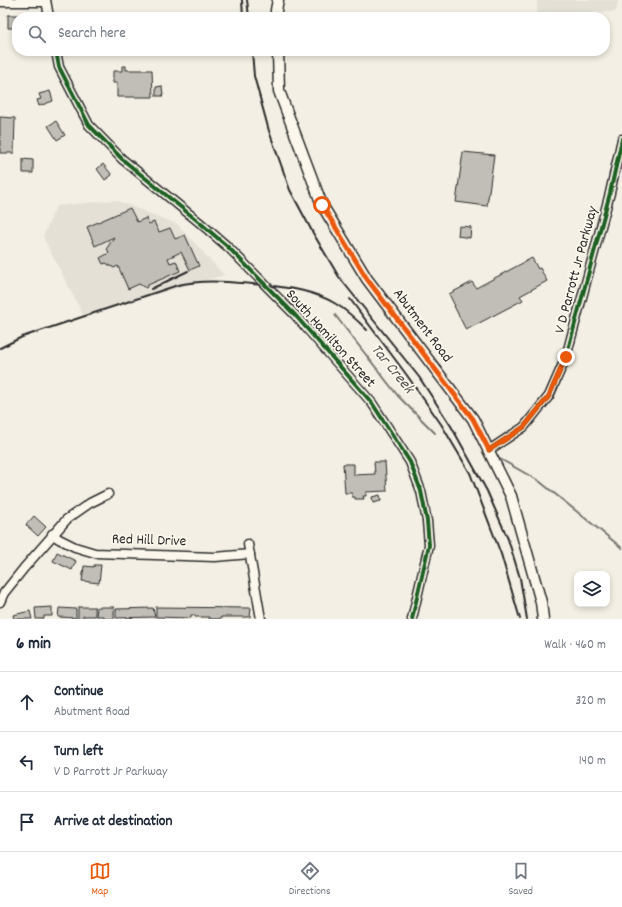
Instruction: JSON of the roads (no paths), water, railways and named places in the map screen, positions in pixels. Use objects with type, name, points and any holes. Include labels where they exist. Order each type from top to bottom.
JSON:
[{"type":"main road","points":[[276,12],[278,0]]},
{"type":"main road","name":"Abutment Road","points":[[278,56],[279,91],[322,205],[367,279],[473,419],[511,496],[541,602],[543,619]]},
{"type":"street","points":[[0,2],[46,1],[48,12]]},
{"type":"street","name":"South Hamilton Street","points":[[57,56],[59,67],[89,125],[122,159],[228,247],[290,310],[372,403],[410,462],[421,491],[427,521],[428,545],[412,619]]},
{"type":"street","name":"V D Parrott Jr Parkway","points":[[489,450],[524,427],[549,396],[566,357],[610,193],[622,139]]},
{"type":"street","points":[[0,602],[4,594],[20,573],[52,534],[67,519],[90,503],[108,494]]},
{"type":"street","name":"Red Hill Drive","points":[[52,534],[75,548],[95,553],[215,557],[250,554]]},
{"type":"street","points":[[248,544],[261,619]]},
{"type":"waterway","name":"Tar Creek","points":[[335,315],[398,396],[435,433]]},
{"type":"waterway","name":"Tar Creek","points":[[500,459],[539,481],[622,548]]},
{"type":"railway","points":[[242,0],[243,12]]},
{"type":"railway","points":[[247,0],[248,12]]},
{"type":"railway","points":[[252,56],[254,76],[269,131],[290,190],[339,277],[419,377],[451,426],[487,491],[508,539],[520,578],[527,619]]},
{"type":"railway","points":[[151,289],[188,271]]},
{"type":"railway","points":[[0,348],[22,337],[178,285],[200,282],[266,285],[311,293],[320,296],[340,307],[367,330]]},
{"type":"railway","points":[[350,299],[441,424],[470,473],[501,554],[520,619]]}]
